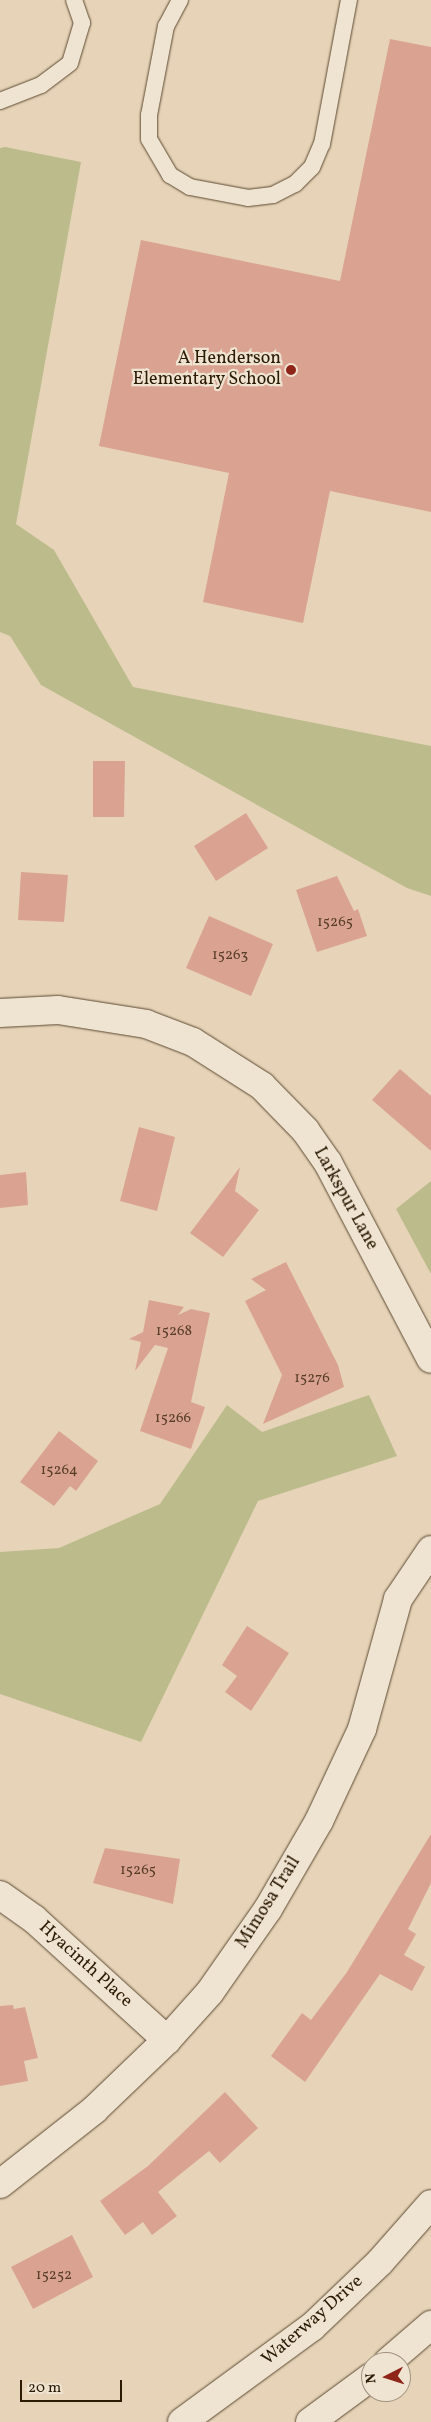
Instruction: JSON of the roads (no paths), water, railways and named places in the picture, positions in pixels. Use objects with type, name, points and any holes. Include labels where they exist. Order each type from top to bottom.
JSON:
[{"type":"street","name":"Larkspur Lane","points":[[0,1013],[58,1010],[146,1024],[193,1042],[262,1086],[305,1130],[328,1163],[431,1358]]},
{"type":"street","name":"Mimosa Trail","points":[[0,2184],[94,2110],[167,2040],[210,1992],[247,1939],[319,1821],[362,1729],[398,1599],[431,1550]]},
{"type":"street","name":"Hyacinth Place","points":[[0,1895],[34,1919],[167,2040]]},
{"type":"street","name":"Waterway Drive","points":[[182,2422],[312,2327],[380,2262],[431,2204]]},
{"type":"street","points":[[400,2352],[431,2325]]},
{"type":"street","points":[[310,2422],[361,2384]]},
{"type":"lane","points":[[0,101],[41,85],[70,63],[82,23],[74,0]]},
{"type":"lane","points":[[180,0],[166,26],[149,115],[149,139],[170,175],[190,187],[248,198],[273,195],[295,184],[312,167],[322,144],[349,0]]},
{"type":"place","name":"A Henderson Elementary School","points":[[291,370]]}]
